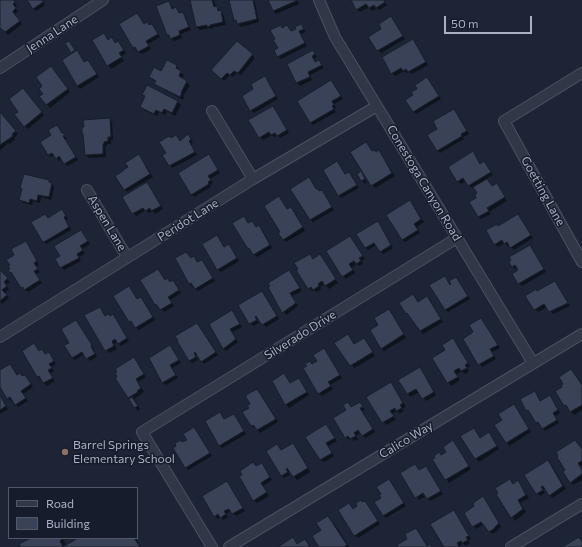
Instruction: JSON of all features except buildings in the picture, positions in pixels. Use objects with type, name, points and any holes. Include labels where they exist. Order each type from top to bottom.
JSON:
[{"type":"street","name":"Jenna Lane","points":[[0,68],[103,0]]},
{"type":"street","name":"Conestoga Canyon Road","points":[[319,0],[335,37],[533,363]]},
{"type":"street","name":"Goetting Lane","points":[[582,73],[504,121],[582,262]]},
{"type":"street","name":"Peridot Lane","points":[[0,337],[253,179],[377,106]]},
{"type":"street","points":[[212,111],[253,179]]},
{"type":"street","name":"Aspen Lane","points":[[87,190],[127,257]]},
{"type":"street","name":"Silverado Drive","points":[[212,547],[142,432],[457,238]]},
{"type":"street","name":"Calico Way","points":[[229,547],[582,334]]},
{"type":"street","points":[[511,547],[582,504]]},
{"type":"place","name":"Barrel Springs Elementary School","points":[[65,452]]}]
